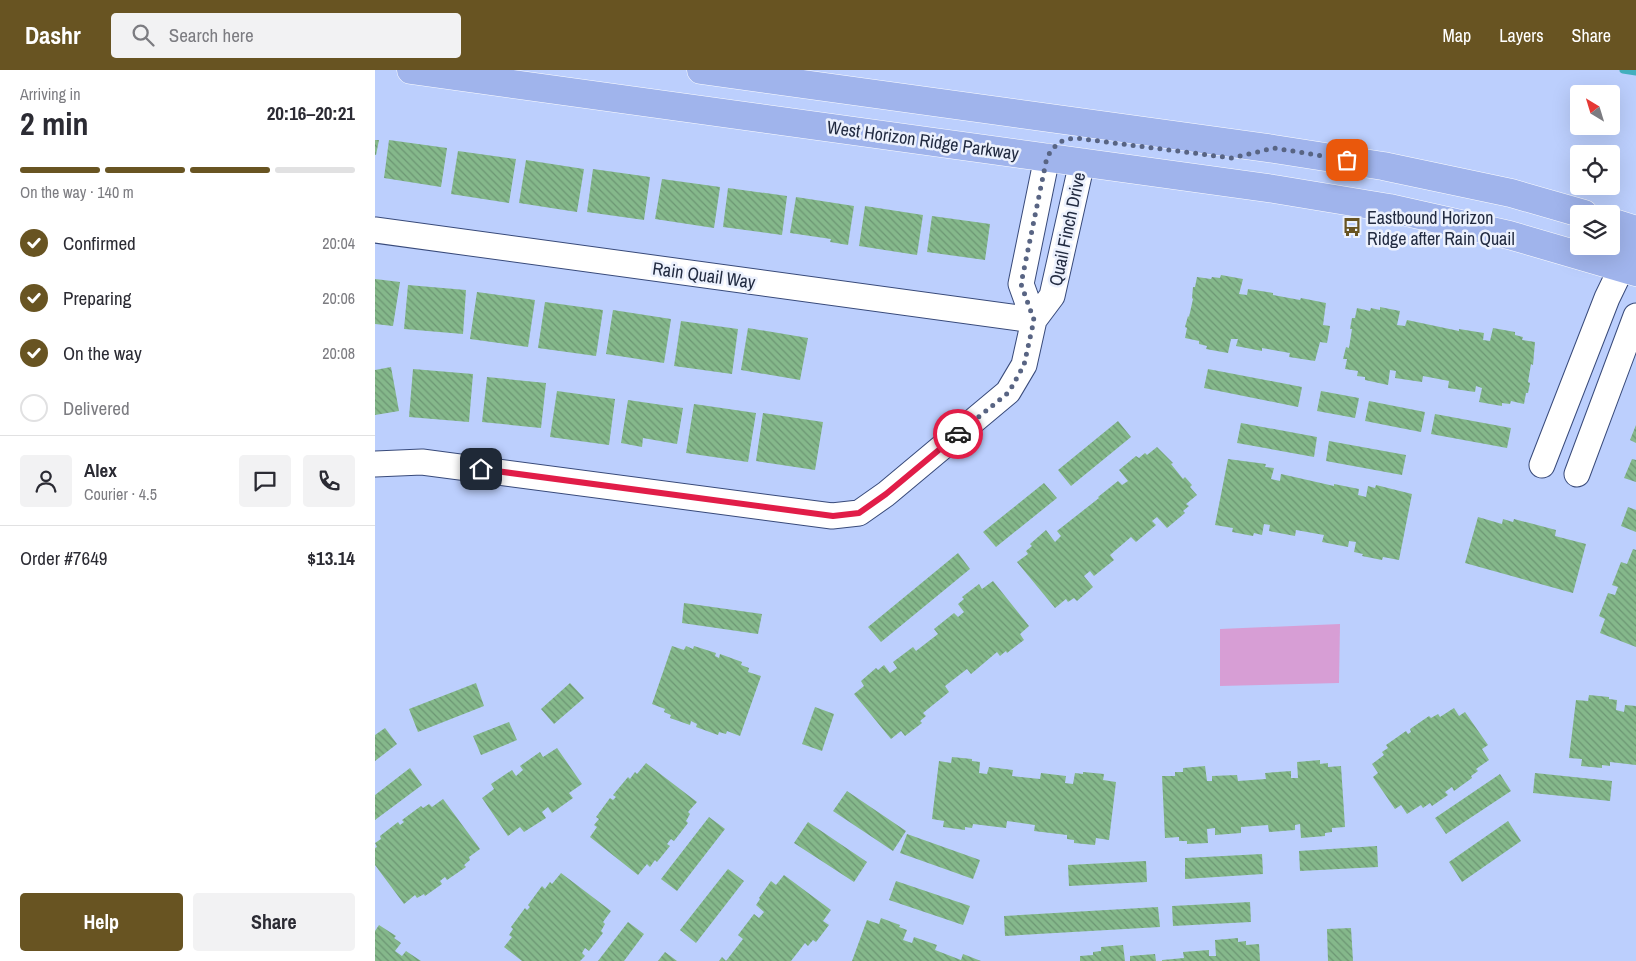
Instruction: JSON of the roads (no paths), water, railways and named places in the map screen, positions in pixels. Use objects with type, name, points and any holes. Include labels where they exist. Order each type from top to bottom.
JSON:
[{"type":"main road","name":"West Horizon Ridge Parkway","points":[[411,70],[1274,189],[1389,208],[1509,235],[1629,270]]},
{"type":"main road","points":[[701,70],[1274,148],[1383,166],[1511,193],[1570,210]]},
{"type":"main road","points":[[1047,157],[1055,145],[1075,138],[1232,158],[1274,148]]},
{"type":"main road","points":[[1620,225],[1636,231],[1629,270]]},
{"type":"street","name":"Quail Finch Drive","points":[[1034,320],[1021,284],[1047,157]]},
{"type":"street","name":"Quail Finch Drive","points":[[375,464],[422,462],[833,516],[859,513],[886,494],[1009,392],[1024,365],[1034,320],[1052,296],[1082,162]]},
{"type":"street","name":"Rain Quail Way","points":[[375,230],[1034,320]]},
{"type":"street","points":[[1027,257],[1060,261]]},
{"type":"street","points":[[1542,465],[1607,298],[1629,270]]},
{"type":"street","points":[[1577,474],[1636,316]]},
{"type":"street","points":[[1574,383],[1607,394]]},
{"type":"waterway","points":[[1623,70],[1636,72]]},
{"type":"place","name":"Eastbound Horizon Ridge after Rain Quail","points":[[1352,227]]}]
